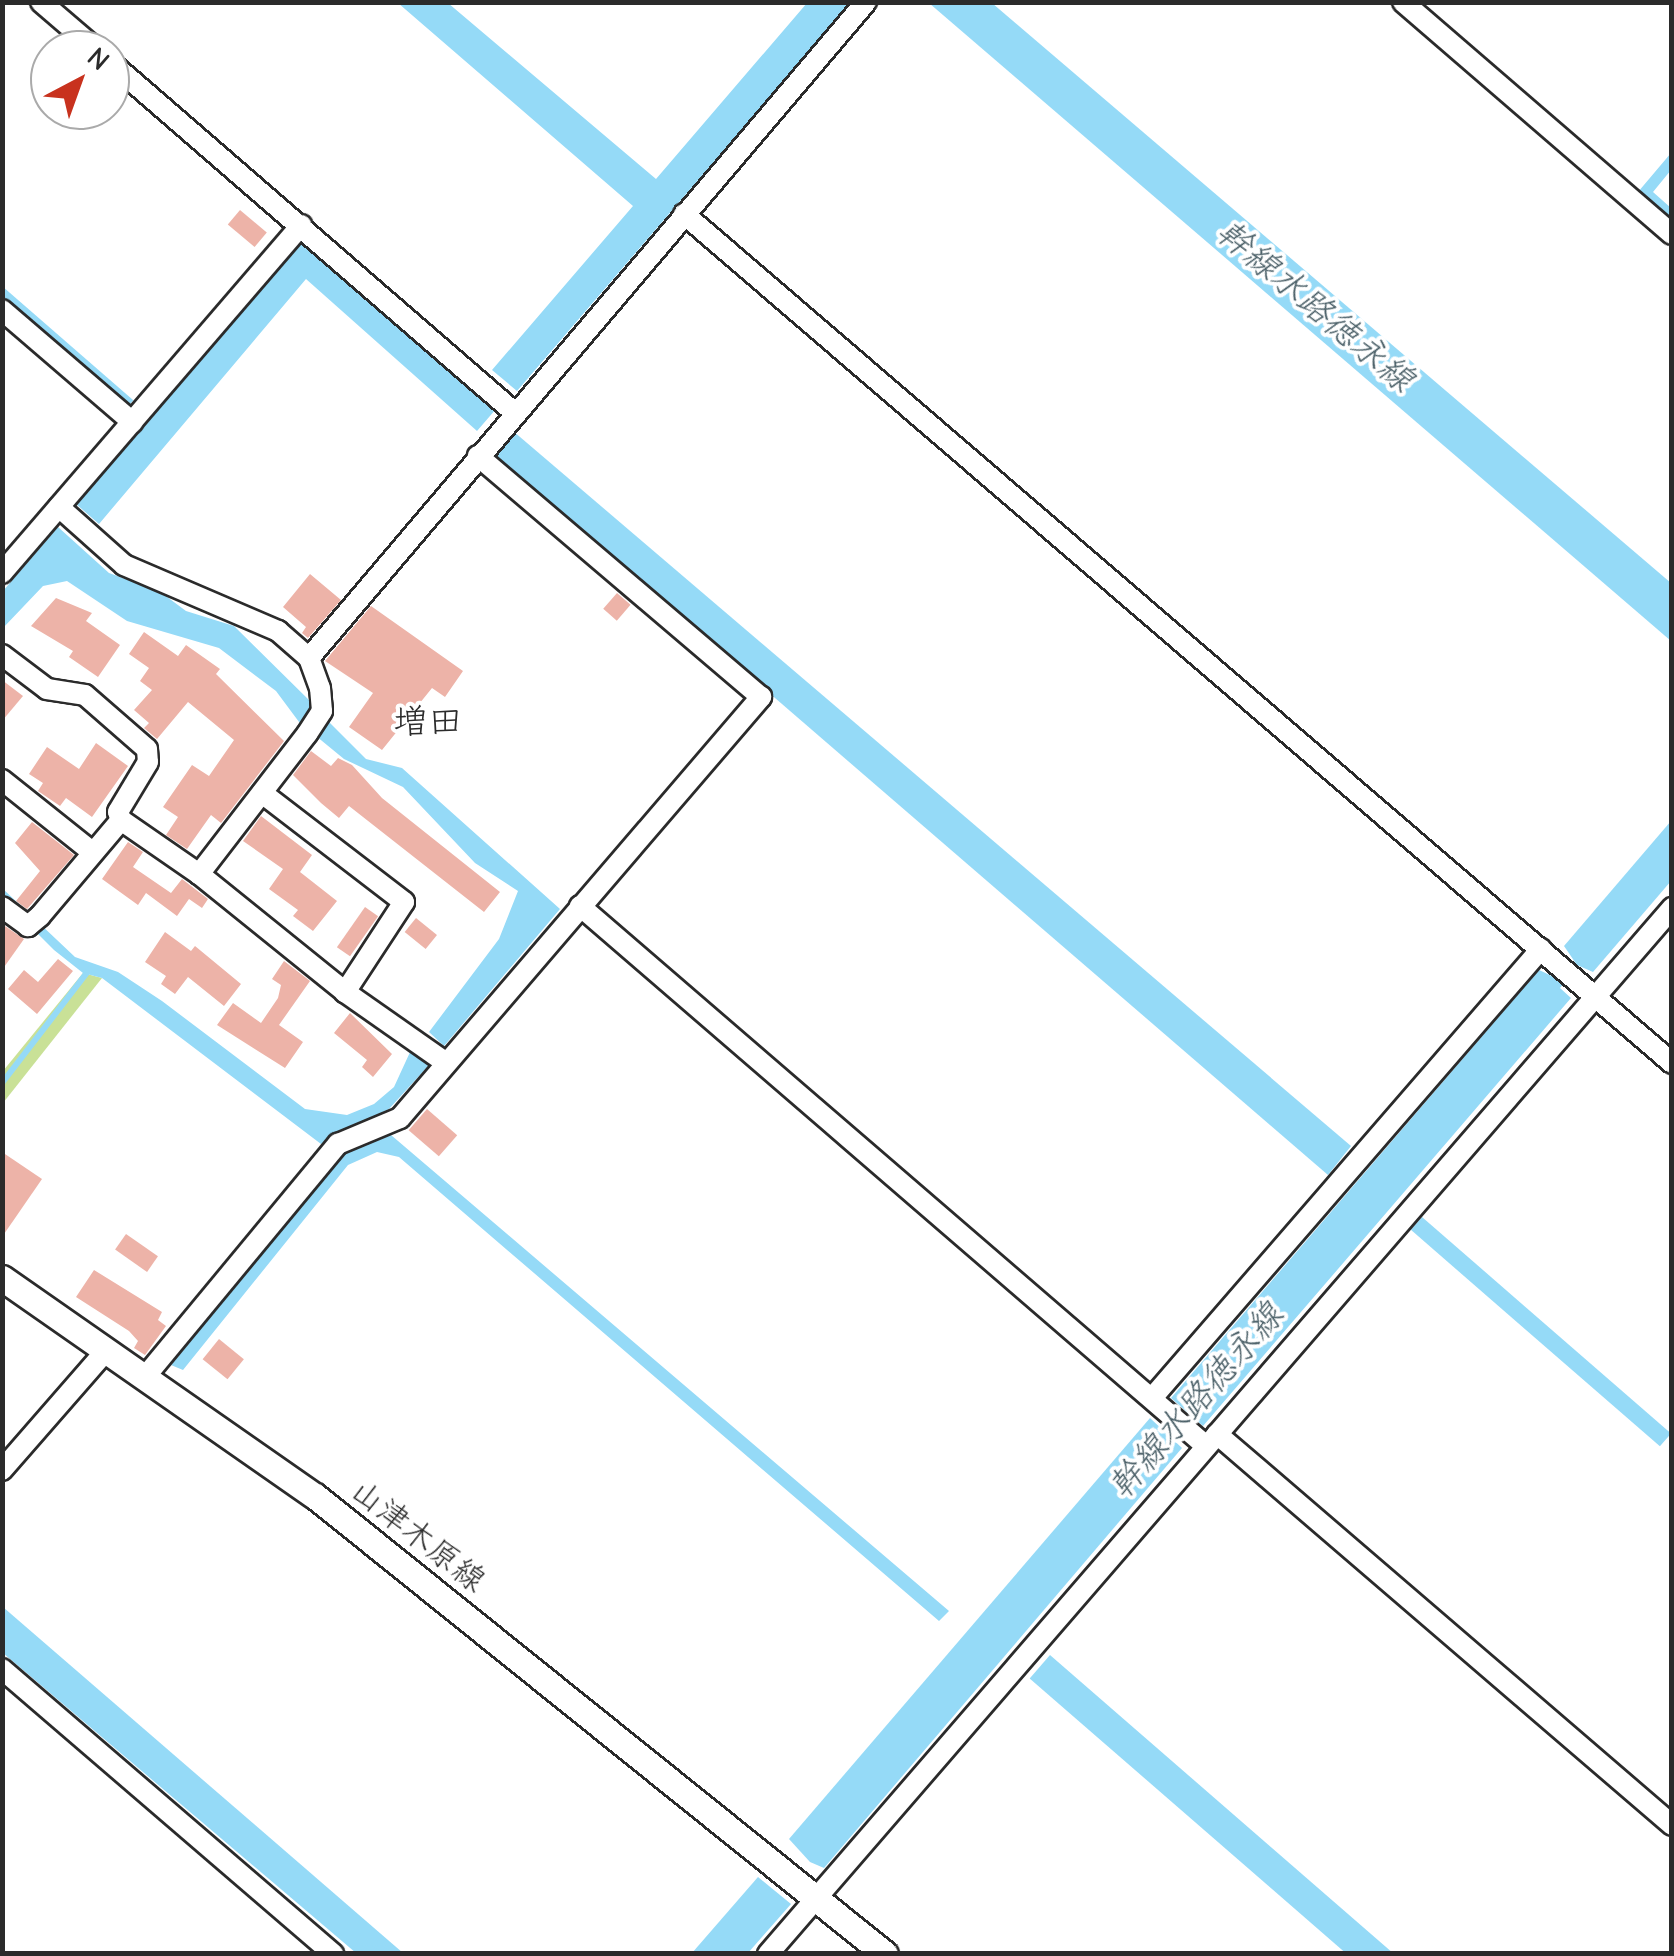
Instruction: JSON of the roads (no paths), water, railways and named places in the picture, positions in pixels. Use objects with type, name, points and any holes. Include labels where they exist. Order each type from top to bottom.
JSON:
[{"type":"street","points":[[41,2],[73,30]]},
{"type":"street","points":[[309,658],[866,2]]},
{"type":"street","points":[[1403,2],[1672,234]]},
{"type":"street","points":[[130,79],[515,412]]},
{"type":"street","points":[[684,214],[1672,1063]]},
{"type":"street","points":[[2,573],[73,519],[132,422],[302,225]]},
{"type":"street","points":[[2,310],[132,422]]},
{"type":"street","points":[[144,1378],[338,1144],[400,1118],[760,697],[478,456]]},
{"type":"street","points":[[73,519],[124,566],[278,632],[309,658],[322,711],[199,874]]},
{"type":"street","points":[[2,656],[47,688],[85,695],[147,750],[148,762],[118,812],[121,820],[199,874],[345,992],[446,1062]]},
{"type":"street","points":[[2,780],[92,851]]},
{"type":"street","points":[[262,793],[404,902],[345,992]]},
{"type":"street","points":[[2,907],[34,921],[121,820]]},
{"type":"street","points":[[580,906],[1188,1430],[1211,1440],[1672,1825]]},
{"type":"street","points":[[768,1954],[808,1891],[1211,1440],[1672,908]]},
{"type":"street","points":[[1152,1398],[1541,949]]},
{"type":"street","name":"山津木原線","points":[[2,1278],[330,1507],[885,1954]]},
{"type":"street","points":[[2,1470],[106,1352]]},
{"type":"street","points":[[2,1669],[333,1954]]},
{"type":"water","points":[[398,3],[448,3],[656,179],[807,3],[850,3],[517,391],[492,370],[633,206]]},
{"type":"water","name":"幹線水路徳永線","points":[[929,3],[992,3],[1671,583],[1671,641]]},
{"type":"water","points":[[1671,153],[1671,170],[1653,192],[1671,208],[1671,221],[1638,192]]},
{"type":"water","points":[[301,236],[496,409],[477,431],[306,279],[99,524],[76,504]]},
{"type":"water","points":[[2,286],[133,400],[126,408],[2,301]]},
{"type":"water","points":[[513,431],[1351,1146],[1328,1175],[492,454]]},
{"type":"water","points":[[58,527],[109,573],[159,591],[186,611],[234,626],[312,703],[311,717],[302,726],[276,691],[219,648],[127,621],[67,581],[43,586],[3,628],[3,591]]},
{"type":"water","points":[[325,718],[366,759],[402,768],[560,909],[444,1046],[429,1032],[499,939],[518,891],[475,863],[403,787],[344,759],[316,736]]},
{"type":"water","points":[[1671,821],[1671,881],[1593,972],[1577,965],[1564,946]]},
{"type":"water","points":[[2,888],[75,957],[118,972],[162,1001],[305,1109],[347,1115],[374,1104],[394,1087],[411,1050],[429,1065],[389,1109],[321,1144],[102,978],[83,973],[54,950],[3,899]]},
{"type":"water","name":"幹線水路徳永線","points":[[1539,970],[1565,982],[1560,988],[1571,998],[1203,1426],[1171,1398]]},
{"type":"water","points":[[391,1135],[949,1611],[939,1621],[399,1157],[377,1152],[348,1165],[183,1370],[171,1365],[339,1156]]},
{"type":"water","points":[[1422,1217],[1671,1433],[1660,1446],[1411,1230]]},
{"type":"water","points":[[1150,1418],[1182,1448],[824,1868],[810,1862],[789,1839]]},
{"type":"water","points":[[2,1607],[403,1953],[356,1953],[3,1653]]},
{"type":"water","points":[[1050,1655],[1394,1954],[1347,1954],[1030,1678]]},
{"type":"water","points":[[758,1877],[791,1904],[748,1953],[692,1953]]},
{"type":"waterway","points":[[2,1083],[89,970]]},
{"type":"district","name":"増田","points":[[428,722]]}]
